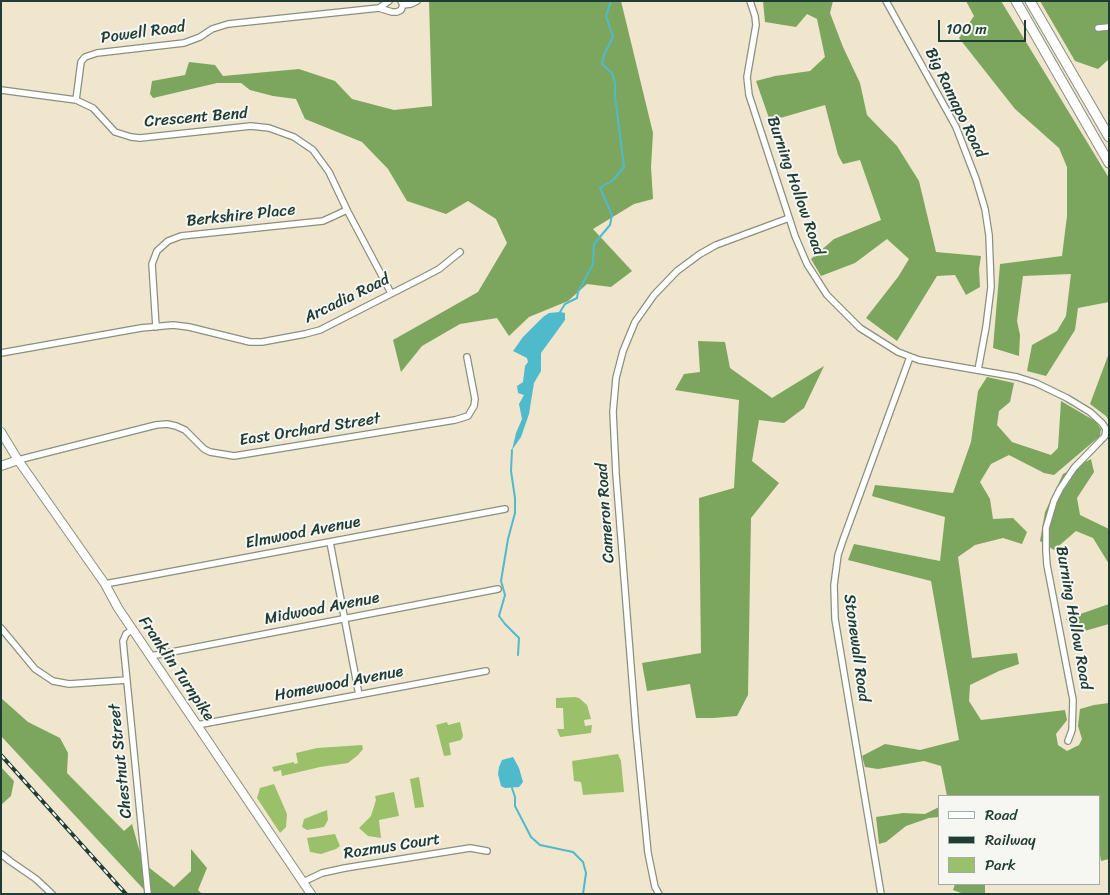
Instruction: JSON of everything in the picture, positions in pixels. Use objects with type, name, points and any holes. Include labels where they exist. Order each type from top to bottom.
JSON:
[{"type":"highway","points":[[1016,1],[1109,163]]},
{"type":"highway","points":[[1030,1],[1109,137]]},
{"type":"main road","name":"Franklin Turnpike","points":[[1,432],[18,460],[105,584],[118,608],[311,894]]},
{"type":"main road","points":[[1,466],[18,460]]},
{"type":"street","name":"Powell Road","points":[[379,8],[389,1]]},
{"type":"street","points":[[402,3],[411,4],[416,1]]},
{"type":"street","name":"Burning Hollow Road","points":[[750,1],[756,25],[747,77],[748,95],[794,236],[816,280],[836,306],[849,319],[875,339],[898,352],[910,357],[1017,377],[1053,391],[1090,412],[1106,429],[1105,436],[1074,468],[1060,489],[1051,508],[1046,528],[1047,565],[1073,700],[1072,730],[1068,741]]},
{"type":"street","name":"Big Ramapo Road","points":[[886,1],[956,127],[976,179],[985,209],[989,235],[991,287],[978,370]]},
{"type":"street","name":"Powell Road","points":[[76,100],[81,62],[85,56],[193,41],[212,29],[228,24],[379,8],[397,12],[402,10],[402,3]]},
{"type":"street","points":[[1098,28],[1109,26]]},
{"type":"street","points":[[1,90],[76,100]]},
{"type":"street","name":"Crescent Bend","points":[[76,100],[93,108],[115,132],[131,137],[140,138],[251,126],[282,131],[304,143],[313,150],[329,172],[391,294]]},
{"type":"street","name":"Berkshire Place","points":[[156,327],[152,264],[157,250],[168,241],[181,236],[322,221],[347,210]]},
{"type":"street","name":"Cameron Road","points":[[659,894],[653,880],[648,853],[636,730],[616,474],[613,412],[616,378],[622,350],[635,322],[654,295],[677,271],[716,245],[789,218]]},
{"type":"street","name":"Arcadia Road","points":[[1,353],[173,325],[250,342],[262,342],[305,334],[320,330],[439,269],[460,252]]},
{"type":"street","name":"East Orchard Street","points":[[18,460],[156,425],[167,424],[176,426],[185,430],[210,452],[234,456],[455,420],[468,416],[474,406],[475,399],[467,357]]},
{"type":"street","name":"Stonewall Road","points":[[881,894],[836,624],[834,585],[838,555],[910,357]]},
{"type":"street","name":"Elmwood Avenue","points":[[105,584],[505,509]]},
{"type":"street","points":[[330,542],[359,695]]},
{"type":"street","name":"Midwood Avenue","points":[[151,656],[498,589]]},
{"type":"street","points":[[1,628],[35,669],[53,681],[69,684],[127,680]]},
{"type":"street","name":"Chestnut Street","points":[[133,629],[126,634],[124,640],[148,894]]},
{"type":"street","name":"Homewood Avenue","points":[[197,725],[486,670]]},
{"type":"street","name":"Rozmus Court","points":[[303,882],[322,873],[345,868],[470,848],[487,851]]},
{"type":"street","points":[[1,854],[36,879],[52,894]]},
{"type":"green space","points":[[429,1],[621,1],[653,133],[651,167],[653,199],[634,204],[593,229],[632,271],[611,287],[587,284],[568,301],[529,317],[509,336],[497,318],[460,324],[422,346],[401,372],[393,340],[478,292],[507,243],[496,219],[468,201],[446,214],[407,201],[388,169],[362,142],[305,119],[296,99],[250,90],[241,83],[217,83],[153,98],[150,94],[152,81],[185,75],[189,62],[215,65],[223,76],[299,69],[335,81],[352,99],[394,110],[432,106]]},
{"type":"green space","points":[[763,1],[833,1],[830,13],[860,83],[867,115],[897,146],[919,181],[936,252],[981,256],[979,269],[980,287],[966,295],[955,275],[937,276],[897,341],[866,318],[898,277],[909,259],[887,239],[855,263],[821,276],[811,259],[834,239],[881,220],[860,160],[843,164],[838,155],[825,105],[770,121],[756,81],[810,71],[825,57],[817,19],[807,14],[796,27],[765,22]]},
{"type":"green space","points":[[966,1],[1001,1],[1109,178],[1109,302],[1078,308],[1075,330],[1046,376],[1027,371],[1032,345],[1057,331],[1066,316],[1071,274],[1023,276],[1017,321],[1020,335],[1019,356],[993,348],[1000,264],[1062,256],[1067,216],[1067,167],[1059,148],[1015,109],[959,38],[974,16]]},
{"type":"green space","points":[[1040,1],[1109,1],[1109,59],[1098,69],[1075,61]]},
{"type":"green space","points":[[698,341],[725,342],[730,368],[772,398],[824,366],[804,408],[784,423],[759,420],[752,461],[779,483],[751,518],[748,695],[737,716],[713,718],[696,718],[690,684],[647,691],[642,663],[701,653],[699,498],[734,488],[739,400],[675,390],[684,374],[700,372]]},
{"type":"green space","points":[[1109,353],[1109,421],[1106,416],[1090,404]]},
{"type":"green space","points":[[987,377],[1014,383],[1010,402],[999,411],[997,425],[1012,442],[1051,455],[1058,448],[1061,401],[1095,421],[1101,429],[1100,436],[1054,475],[1044,473],[1009,455],[991,464],[980,482],[990,499],[993,519],[1013,518],[1027,532],[1022,544],[1003,538],[975,545],[958,557],[972,658],[1017,653],[1019,664],[970,685],[969,701],[981,720],[1065,710],[1067,720],[1056,734],[1058,745],[1067,751],[1079,745],[1082,739],[1078,726],[1080,709],[1109,703],[1109,859],[1101,861],[1100,855],[1100,795],[947,795],[941,766],[924,761],[878,769],[865,767],[862,756],[885,744],[920,750],[959,740],[931,581],[848,560],[854,544],[940,561],[945,517],[872,496],[875,485],[953,493],[971,442],[978,391]]},
{"type":"green space","points":[[1091,459],[1094,472],[1077,498],[1080,515],[1109,529],[1109,564],[1093,538],[1076,531],[1054,550],[1040,541],[1045,512],[1063,474]]},
{"type":"green space","points":[[1109,604],[1109,624],[1074,634],[1066,619]]},
{"type":"green space","points":[[575,697],[587,705],[591,719],[584,720],[585,726],[592,725],[591,733],[560,737],[557,729],[564,729],[563,708],[556,708],[556,698]]},
{"type":"green space","points":[[1,698],[28,722],[60,738],[68,753],[67,773],[124,831],[132,824],[143,863],[174,887],[191,871],[191,849],[207,868],[198,890],[202,894],[148,894],[1,736]]},
{"type":"green space","points":[[447,722],[448,725],[460,722],[463,736],[461,740],[449,743],[451,755],[444,756],[436,725]]},
{"type":"green space","points":[[362,745],[363,749],[348,763],[282,776],[281,770],[274,772],[272,767],[294,762],[294,764],[298,763],[296,753],[317,748]]},
{"type":"green space","points":[[618,754],[621,761],[624,792],[583,795],[581,782],[574,781],[572,761]]},
{"type":"green space","points":[[1,767],[14,781],[11,796],[1,805]]},
{"type":"green space","points":[[419,777],[424,807],[415,808],[410,779]]},
{"type":"green space","points":[[274,784],[287,814],[286,827],[280,833],[257,798],[260,788]]},
{"type":"green space","points":[[394,792],[399,816],[379,820],[381,838],[368,836],[359,828],[371,816],[376,800],[375,796]]},
{"type":"green space","points":[[938,808],[938,817],[929,818],[906,826],[886,842],[879,844],[876,817],[903,813],[925,814]]},
{"type":"green space","points":[[327,810],[328,820],[324,827],[307,830],[302,827],[304,819]]},
{"type":"green space","points":[[335,834],[340,846],[336,849],[321,854],[310,852],[307,838]]},
{"type":"green space","points":[[955,885],[985,885],[985,894],[964,894],[953,890]]},
{"type":"water","points":[[549,313],[565,313],[565,320],[541,353],[541,371],[534,383],[529,414],[521,437],[512,450],[522,419],[519,404],[524,395],[518,393],[517,386],[523,382],[525,366],[528,362],[527,358],[513,351],[523,337],[543,317]]},
{"type":"water","points":[[513,757],[523,782],[519,787],[505,788],[501,786],[498,774],[499,767],[502,760]]},
{"type":"waterway","points":[[560,312],[565,304],[577,298],[578,292],[593,264],[594,244],[610,225],[612,215],[600,188],[613,180],[624,167],[615,83],[612,73],[602,64],[604,55],[613,37],[606,16],[611,1]]},
{"type":"waterway","points":[[512,450],[511,471],[515,513],[508,539],[501,581],[505,595],[499,616],[519,638],[518,655]]},
{"type":"waterway","points":[[512,788],[515,806],[531,837],[540,845],[573,852],[583,862],[586,873],[583,894]]},
{"type":"railway","points":[[1,755],[126,894]]}]
